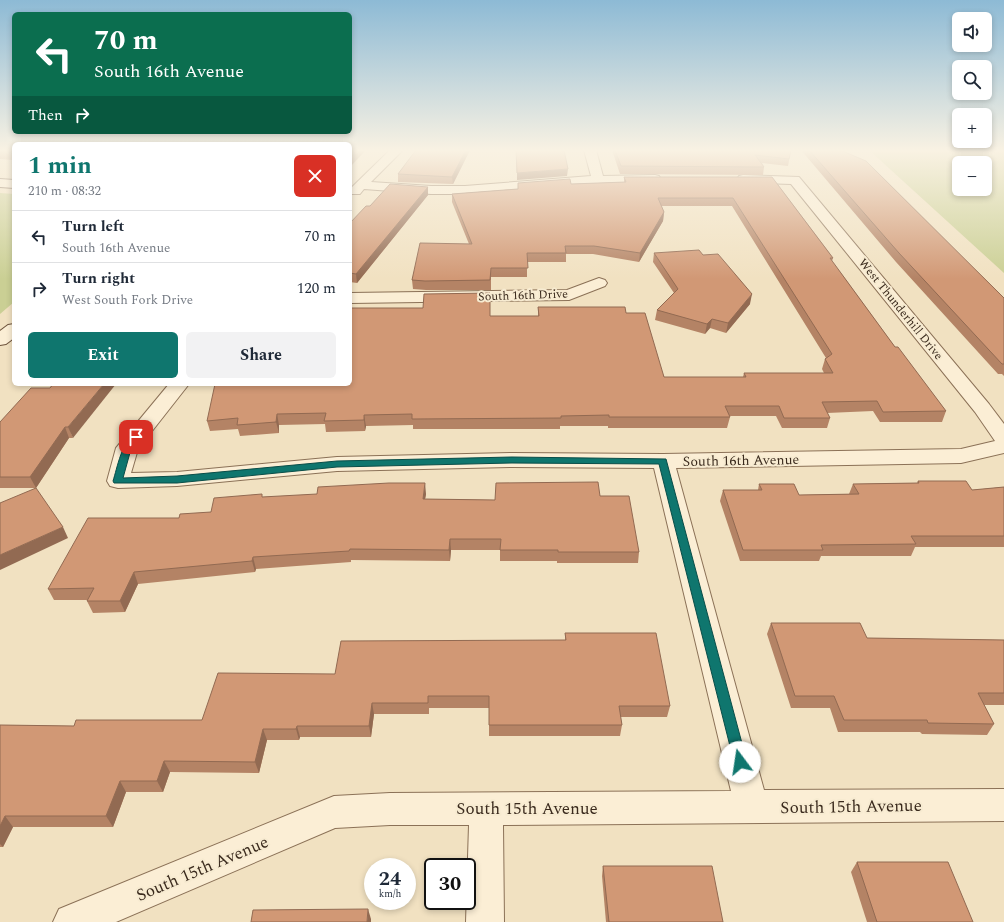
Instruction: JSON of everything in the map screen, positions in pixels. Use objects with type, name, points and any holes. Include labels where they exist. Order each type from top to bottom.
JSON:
[{"type":"street","name":"West Thunderhill Drive","points":[[806,193],[982,408],[1004,439]]},
{"type":"street","name":"South 16th Drive","points":[[352,298],[569,295],[598,283]]},
{"type":"street","points":[[0,340],[12,330]]},
{"type":"street","name":"South 16th Avenue","points":[[176,386],[127,448],[118,481],[177,480],[337,464],[512,460],[663,461],[961,456],[1004,446]]},
{"type":"street","points":[[663,461],[752,807]]},
{"type":"street","name":"South 15th Avenue","points":[[72,922],[334,812],[390,809],[1004,805]]},
{"type":"street","points":[[485,922],[486,808]]},
{"type":"green space","points":[[0,193],[12,194],[12,304],[0,314]]},
{"type":"green space","points":[[916,193],[952,193],[952,196],[992,196],[992,193],[1004,193],[1004,273]]},
{"type":"building","points":[[382,193],[423,193],[356,274],[352,273],[352,221],[366,206],[370,206]]},
{"type":"building","points":[[784,193],[833,258],[830,258],[895,347],[898,347],[946,411],[883,412],[877,401],[822,402],[830,418],[784,418],[779,406],[725,406],[730,417],[609,417],[609,415],[561,416],[561,418],[412,419],[412,414],[364,415],[364,420],[324,421],[326,413],[277,414],[276,422],[237,425],[238,418],[207,421],[215,386],[352,386],[352,308],[423,308],[424,294],[490,293],[490,316],[539,316],[538,307],[625,307],[626,313],[645,313],[664,377],[746,377],[744,373],[833,373],[825,359],[832,354],[733,198],[658,198],[664,212],[640,253],[594,246],[565,246],[566,253],[527,253],[528,268],[491,268],[490,280],[412,280],[420,243],[472,244],[452,194]]},
{"type":"building","points":[[847,193],[898,193],[1004,298],[1004,364],[1002,364],[899,253]]},
{"type":"building","points":[[699,250],[703,255],[718,254],[752,294],[728,323],[712,319],[707,324],[657,310],[678,289],[654,253]]},
{"type":"building","points":[[52,386],[102,386],[68,427],[65,427],[30,477],[0,477],[0,422],[31,388],[50,388]]},
{"type":"building","points":[[918,481],[966,481],[972,490],[1004,487],[1004,536],[911,536],[916,544],[821,545],[823,550],[743,550],[723,490],[762,490],[759,484],[794,484],[799,495],[859,494],[853,484],[919,483]]},
{"type":"building","points":[[598,482],[600,496],[629,496],[639,552],[500,550],[501,539],[450,539],[449,550],[350,549],[349,551],[253,557],[252,561],[134,572],[120,601],[87,601],[94,588],[48,589],[88,518],[179,518],[180,514],[211,512],[214,498],[262,494],[262,497],[317,494],[318,487],[389,483],[425,483],[423,499],[495,500],[496,483]]},
{"type":"building","points":[[36,488],[63,527],[0,555],[0,503]]},
{"type":"building","points":[[771,623],[860,623],[867,638],[1004,640],[1004,693],[978,693],[994,724],[928,723],[927,720],[844,720],[834,696],[795,696]]},
{"type":"building","points":[[565,633],[656,633],[670,706],[619,706],[622,725],[489,725],[489,696],[428,696],[428,703],[372,703],[369,726],[297,726],[296,729],[263,729],[255,762],[164,761],[157,781],[120,781],[106,816],[5,816],[0,826],[0,725],[74,726],[76,720],[202,720],[218,673],[335,674],[341,641],[566,640]]},
{"type":"building","points":[[857,862],[948,862],[973,922],[877,922]]},
{"type":"building","points":[[603,866],[712,866],[723,922],[609,922]]},
{"type":"building","points":[[253,910],[368,910],[367,922],[251,922]]},
{"type":"route","points":[[136,437],[127,448],[118,481],[177,480],[337,464],[512,460],[663,461],[740,762]]}]
